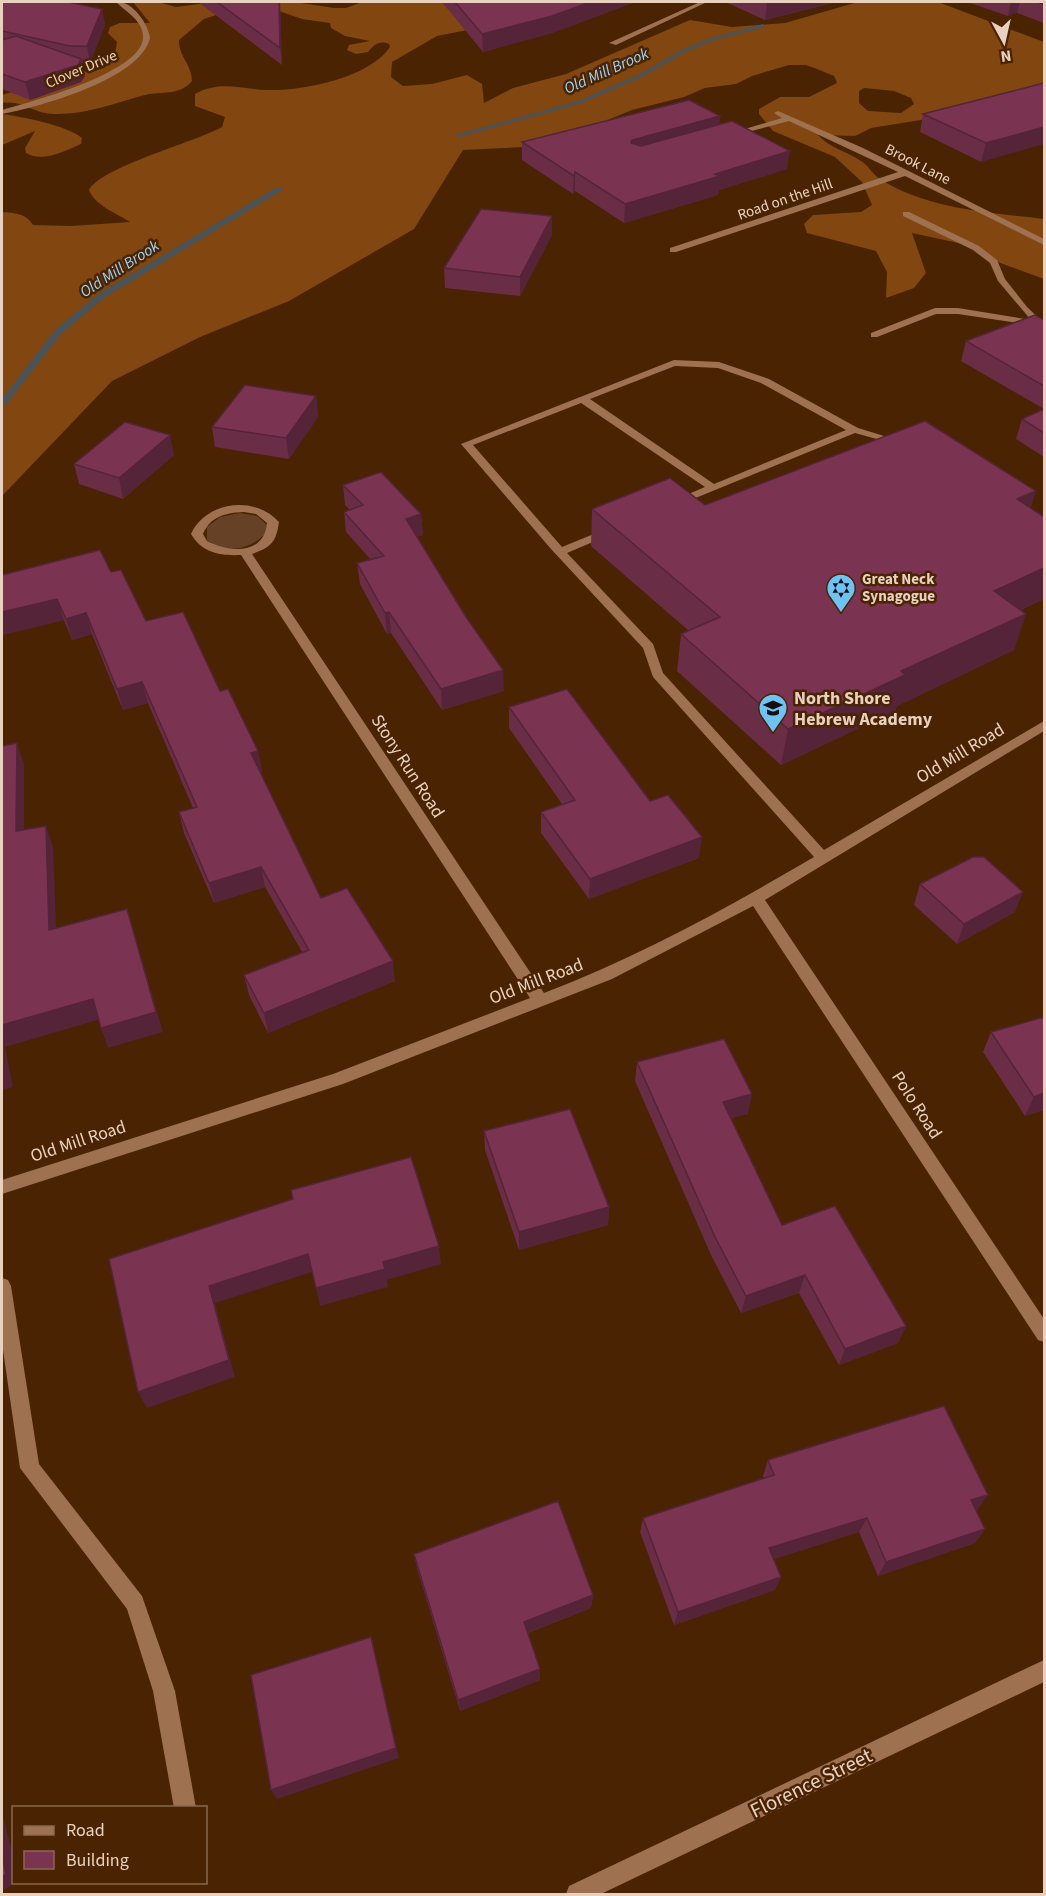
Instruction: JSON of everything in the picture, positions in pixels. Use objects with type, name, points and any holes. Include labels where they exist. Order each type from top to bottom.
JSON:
[{"type":"street","name":"Clover Drive","points":[[2,112],[104,76],[122,68],[140,54],[145,45],[145,25],[137,14],[119,2]]},
{"type":"street","points":[[613,43],[704,2]]},
{"type":"street","name":"Brook Lane","points":[[778,112],[1044,242]]},
{"type":"street","points":[[724,136],[790,118]]},
{"type":"street","name":"Road on the Hill","points":[[673,250],[905,173]]},
{"type":"street","points":[[906,214],[976,248],[994,262],[1001,279],[1024,309],[1043,326]]},
{"type":"street","points":[[874,335],[935,310],[958,311],[1043,326]]},
{"type":"street","points":[[823,858],[657,674],[649,647],[560,552],[466,444],[674,363],[719,365],[765,381],[854,430],[919,450]]},
{"type":"street","points":[[583,399],[713,488]]},
{"type":"street","points":[[669,506],[854,430]]},
{"type":"street","points":[[250,509],[260,512],[273,522],[272,536],[266,543],[245,552],[219,552],[208,548],[200,543],[197,535],[199,528],[214,514],[226,510],[250,509]]},
{"type":"street","points":[[560,552],[626,524]]},
{"type":"street","name":"Stony Run Road","points":[[245,552],[540,1000]]},
{"type":"street","name":"Old Mill Road","points":[[2,1187],[337,1079],[607,975],[756,898],[1044,725]]},
{"type":"street","name":"Polo Road","points":[[756,898],[1044,1334]]},
{"type":"street","points":[[2,1286],[30,1468],[135,1603],[164,1691],[185,1806]]},
{"type":"street","name":"Florence Street","points":[[577,1894],[1044,1671]]},
{"type":"shaded area","points":[[133,2],[158,2],[176,7],[214,2],[295,2],[346,8],[362,2],[453,2],[503,23],[437,36],[392,62],[391,77],[403,86],[432,84],[467,75],[482,84],[484,103],[513,88],[566,74],[690,20],[732,27],[785,23],[858,2],[938,2],[1044,42],[1044,83],[927,119],[871,128],[855,136],[818,135],[861,161],[880,179],[919,197],[960,208],[1044,219],[1044,279],[995,261],[963,244],[912,233],[926,273],[914,288],[886,298],[887,272],[876,251],[807,233],[804,224],[813,215],[861,212],[872,205],[862,182],[835,157],[773,131],[759,114],[759,109],[780,97],[809,97],[837,83],[834,76],[817,69],[806,65],[789,65],[752,76],[736,84],[705,88],[684,97],[632,110],[545,146],[463,150],[414,229],[289,301],[200,337],[112,381],[2,496],[2,212],[23,216],[33,225],[71,226],[130,222],[101,205],[89,190],[97,181],[129,164],[222,127],[225,117],[195,106],[195,94],[221,86],[282,90],[316,85],[367,67],[390,47],[389,44],[380,43],[368,52],[356,54],[347,50],[349,45],[370,41],[345,36],[331,28],[330,23],[302,19],[279,11],[219,14],[204,19],[179,40],[192,81],[182,89],[145,95],[89,111],[66,114],[40,112],[16,103],[2,103],[2,95],[81,70],[89,73],[104,68],[114,60],[117,42],[108,33],[110,27],[120,23],[150,23]],"holes":[[[864,88],[894,91],[911,98],[914,104],[901,113],[868,111],[859,103],[859,91]]]},
{"type":"shaded area","points":[[2,114],[32,119],[66,129],[82,138],[81,144],[54,155],[33,156],[26,153],[25,148],[35,131],[2,145]]},
{"type":"shaded area","points":[[240,513],[257,516],[267,525],[268,530],[255,542],[239,548],[223,548],[207,540],[207,527],[220,517]]},
{"type":"building","points":[[2,2],[68,2],[102,9],[87,46],[70,46],[2,31]]},
{"type":"building","points":[[217,2],[279,2],[280,48]]},
{"type":"building","points":[[455,2],[590,2],[552,16],[482,34]]},
{"type":"building","points":[[16,36],[81,59],[78,65],[25,82],[2,74],[2,40]]},
{"type":"building","points":[[1044,83],[1044,127],[986,143],[923,114]]},
{"type":"building","points":[[689,100],[720,116],[632,140],[631,143],[641,146],[732,121],[790,151],[715,174],[720,176],[625,204],[575,172],[574,176],[522,142]]},
{"type":"building","points":[[481,209],[552,216],[520,277],[444,268]]},
{"type":"building","points":[[1035,315],[1044,320],[1044,386],[966,341]]},
{"type":"building","points":[[245,385],[316,396],[286,438],[212,427]]},
{"type":"building","points":[[1044,409],[1044,433],[1022,419]]},
{"type":"building","name":"Great Neck Synagogue","points":[[925,421],[1036,491],[1017,499],[1044,517],[1044,568],[994,591],[1026,614],[901,671],[905,675],[788,729],[681,634],[720,617],[592,509],[670,478],[705,505]]},
{"type":"building","points":[[125,422],[170,435],[119,478],[74,464]]},
{"type":"building","points":[[381,472],[421,514],[406,519],[466,617],[503,670],[441,689],[389,612],[385,613],[357,563],[384,556],[344,512],[363,505],[343,485]]},
{"type":"building","points":[[100,550],[111,572],[121,570],[146,621],[183,612],[220,691],[228,689],[258,751],[251,753],[321,898],[347,888],[393,961],[264,1013],[244,975],[309,950],[261,867],[209,883],[179,812],[197,807],[142,682],[117,689],[86,613],[66,619],[57,599],[2,612],[2,575]]},
{"type":"building","points":[[567,689],[650,801],[668,795],[702,837],[590,879],[541,812],[575,800],[509,707]]},
{"type":"building","points":[[17,743],[16,831],[46,826],[49,930],[127,909],[156,1012],[101,1028],[93,999],[2,1025],[2,746]]},
{"type":"building","points":[[973,857],[984,857],[1023,892],[964,924],[920,884]]},
{"type":"building","points":[[1044,1017],[1044,1093],[1034,1097],[991,1032]]},
{"type":"building","points":[[724,1039],[752,1094],[723,1102],[782,1225],[835,1206],[906,1326],[845,1349],[805,1275],[746,1296],[715,1237],[637,1062]]},
{"type":"building","points":[[570,1109],[609,1207],[519,1232],[484,1131]]},
{"type":"building","points":[[411,1157],[439,1246],[383,1262],[385,1269],[316,1288],[308,1254],[209,1286],[229,1360],[138,1392],[109,1259],[293,1199],[291,1190]]},
{"type":"building","points":[[944,1406],[988,1495],[971,1500],[985,1529],[886,1562],[867,1518],[769,1548],[781,1577],[678,1612],[643,1518],[774,1475],[768,1460]]},
{"type":"building","points":[[558,1501],[593,1595],[524,1622],[540,1669],[458,1700],[414,1554]]},
{"type":"building","points":[[371,1637],[396,1748],[271,1790],[251,1675]]},
{"type":"building","points":[[2,1856],[6,1874],[2,1877]]},
{"type":"waterway","name":"Old Mill Brook","points":[[459,135],[580,102],[642,75],[685,50],[713,39],[763,26]]},
{"type":"waterway","name":"Old Mill Brook","points":[[2,404],[58,332],[101,296],[280,189]]},
{"type":"place","name":"Great Neck Synagogue","points":[[841,614]]},
{"type":"place","name":"North Shore Hebrew Academy","points":[[773,734]]}]
